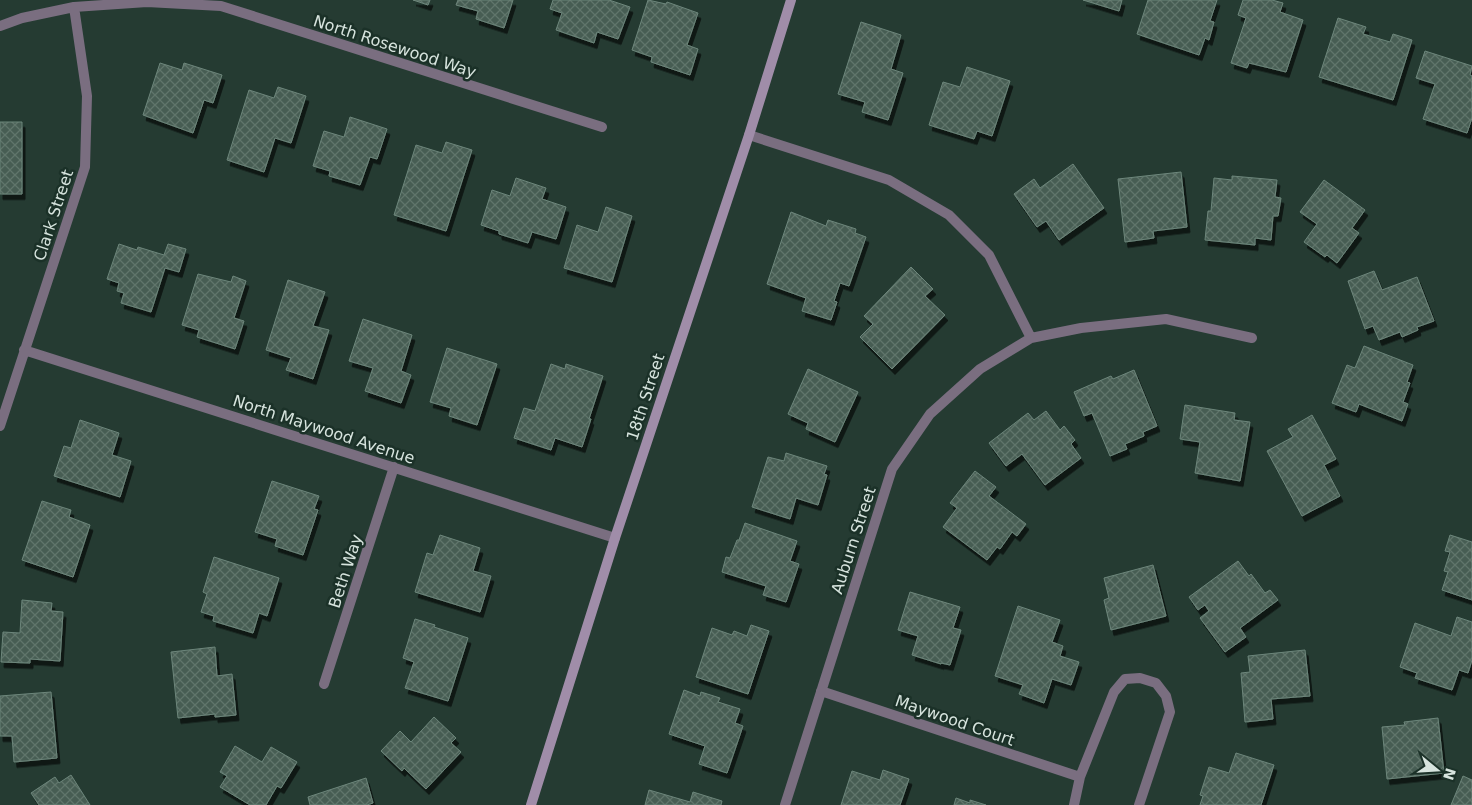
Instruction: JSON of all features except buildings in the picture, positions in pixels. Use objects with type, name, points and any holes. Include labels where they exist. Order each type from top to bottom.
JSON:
[{"type":"main road","name":"18th Street","points":[[531,805],[615,538],[791,0]]},
{"type":"street","name":"North Rosewood Way","points":[[0,26],[22,18],[74,7],[147,2],[221,6],[602,127]]},
{"type":"street","name":"Clark Street","points":[[0,426],[85,166],[87,96],[74,7]]},
{"type":"street","points":[[748,135],[889,180],[949,215],[989,255],[1032,338],[1081,328],[1166,319],[1252,338]]},
{"type":"street","name":"Auburn Street","points":[[785,805],[892,469],[930,414],[980,370],[1032,338]]},
{"type":"street","name":"North Maywood Avenue","points":[[24,350],[615,538]]},
{"type":"street","name":"Beth Way","points":[[324,684],[394,467]]},
{"type":"street","points":[[1074,805],[1080,777],[1114,692],[1125,679],[1140,678],[1156,683],[1166,696],[1170,712],[1139,805]]},
{"type":"street","name":"Maywood Court","points":[[821,691],[1080,777]]}]
